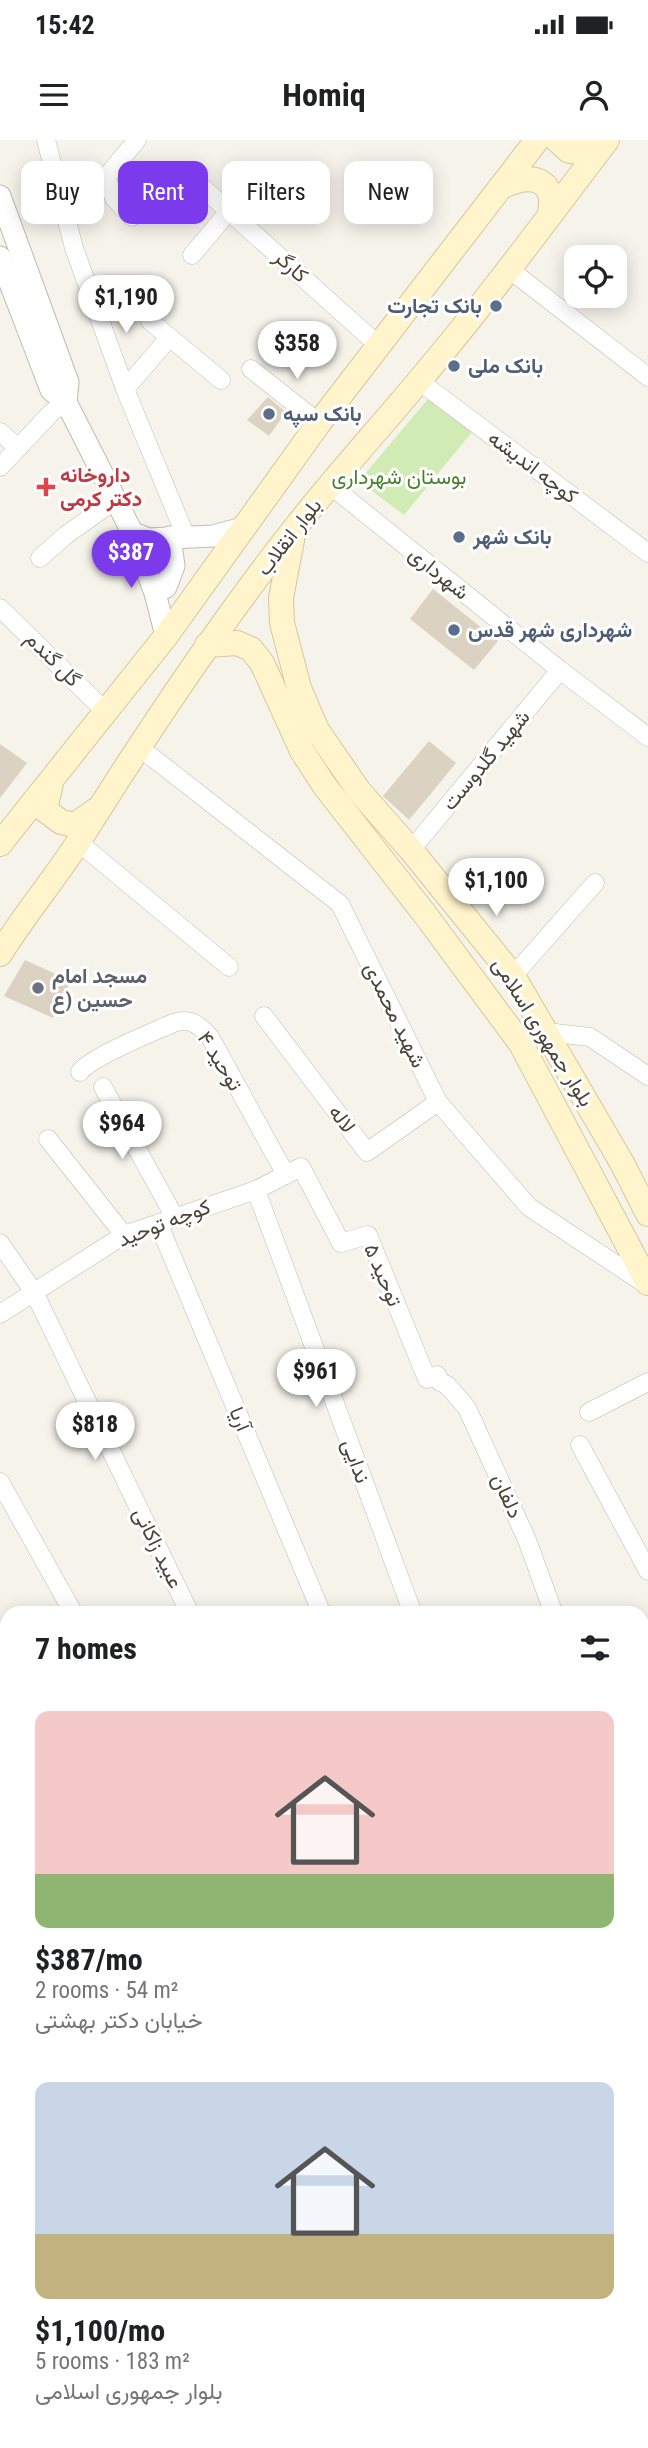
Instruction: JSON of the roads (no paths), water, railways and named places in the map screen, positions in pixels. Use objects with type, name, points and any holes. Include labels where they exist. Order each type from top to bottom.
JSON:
[{"type":"main road","name":"بلوار انقلاب","points":[[0,844],[166,636],[319,423],[537,140]]},
{"type":"main road","points":[[556,140],[569,151],[588,152],[606,140]]},
{"type":"main road","name":"بلوار انقلاب","points":[[0,954],[78,842],[96,810],[207,645],[295,527],[419,381],[509,269],[606,140]]},
{"type":"main road","points":[[501,187],[518,179],[530,178],[542,184],[551,197],[550,215]]},
{"type":"main road","name":"بلوار جمهوری اسلامی","points":[[295,527],[281,598],[282,623],[299,688],[317,730],[359,791],[411,849],[513,976],[615,1151],[648,1214]]},
{"type":"main road","points":[[262,663],[261,642],[266,637],[274,636],[288,650]]},
{"type":"main road","name":"بلوار جمهوری اسلامی","points":[[207,645],[237,643],[251,649],[262,663],[302,751],[324,785],[521,1044],[648,1284]]},
{"type":"main road","points":[[53,779],[45,810],[52,816],[61,822],[75,825],[96,810]]},
{"type":"street","points":[[46,140],[74,248],[178,537],[174,566],[166,587],[155,593]]},
{"type":"street","points":[[119,161],[137,140]]},
{"type":"street","points":[[118,163],[106,177],[118,202]]},
{"type":"street","name":"کارگر","points":[[208,193],[222,205]]},
{"type":"street","points":[[0,196],[68,382],[66,402],[52,412],[0,467]]},
{"type":"street","points":[[192,255],[222,219]]},
{"type":"street","name":"کارگر","points":[[243,224],[378,345]]},
{"type":"street","points":[[0,257],[51,390],[66,402],[132,532],[155,593],[166,636]]},
{"type":"street","points":[[509,269],[648,377]]},
{"type":"street","points":[[150,321],[221,380]]},
{"type":"street","points":[[125,388],[169,338]]},
{"type":"street","points":[[251,369],[319,423]]},
{"type":"street","name":"کوچه اندیشه","points":[[419,381],[648,553]]},
{"type":"street","points":[[0,432],[18,448]]},
{"type":"street","name":"شهرداری","points":[[330,485],[648,737]]},
{"type":"street","points":[[40,558],[66,535],[114,501]]},
{"type":"street","points":[[132,532],[148,539],[213,536],[243,528]]},
{"type":"street","name":"گل گندم","points":[[0,607],[105,711]]},
{"type":"street","name":"شهید گلدوست","points":[[411,849],[561,670]]},
{"type":"street","name":"شهید محمدی","points":[[139,747],[340,904],[438,1102],[529,1207],[648,1284]]},
{"type":"street","points":[[78,842],[229,967]]},
{"type":"street","points":[[513,976],[595,883]]},
{"type":"street","name":"لاله","points":[[264,1016],[367,1152],[438,1102]]},
{"type":"street","name":"توحید ۴","points":[[80,1072],[101,1057],[170,1024],[188,1021],[200,1025],[293,1171]]},
{"type":"street","points":[[545,1032],[590,1037],[648,1076]]},
{"type":"street","name":"آریا","points":[[103,1087],[167,1221],[319,1606]]},
{"type":"street","points":[[48,1139],[124,1235]]},
{"type":"street","name":"کوچه توحید","points":[[0,1314],[124,1235],[256,1191],[293,1171]]},
{"type":"street","name":"توحید ۵","points":[[293,1171],[341,1243],[368,1235],[427,1379],[437,1375],[440,1382],[447,1385]]},
{"type":"street","name":"ندایی","points":[[256,1191],[410,1606]]},
{"type":"street","name":"عبید زاکانی","points":[[0,1243],[35,1294],[186,1606]]},
{"type":"street","points":[[589,1412],[648,1382]]},
{"type":"street","name":"دلفان","points":[[447,1385],[467,1408],[527,1540],[551,1606]]},
{"type":"street","points":[[580,1445],[648,1571]]},
{"type":"street","points":[[0,1482],[70,1606]]},
{"type":"place","name":"بانک تجارت","points":[[496,306]]},
{"type":"place","name":"بانک ملی","points":[[454,366]]},
{"type":"place","name":"بانک سپه","points":[[269,414]]},
{"type":"place","name":"داروخانه دکتر کرمی","points":[[46,487]]},
{"type":"place","name":"بانک شهر","points":[[459,537]]},
{"type":"place","name":"شهرداری شهر قدس","points":[[454,630]]},
{"type":"place","name":"مسجد امام حسین (ع","points":[[38,988]]},
{"type":"park label","name":"بوستان شهرداری","points":[[399,477]]}]
